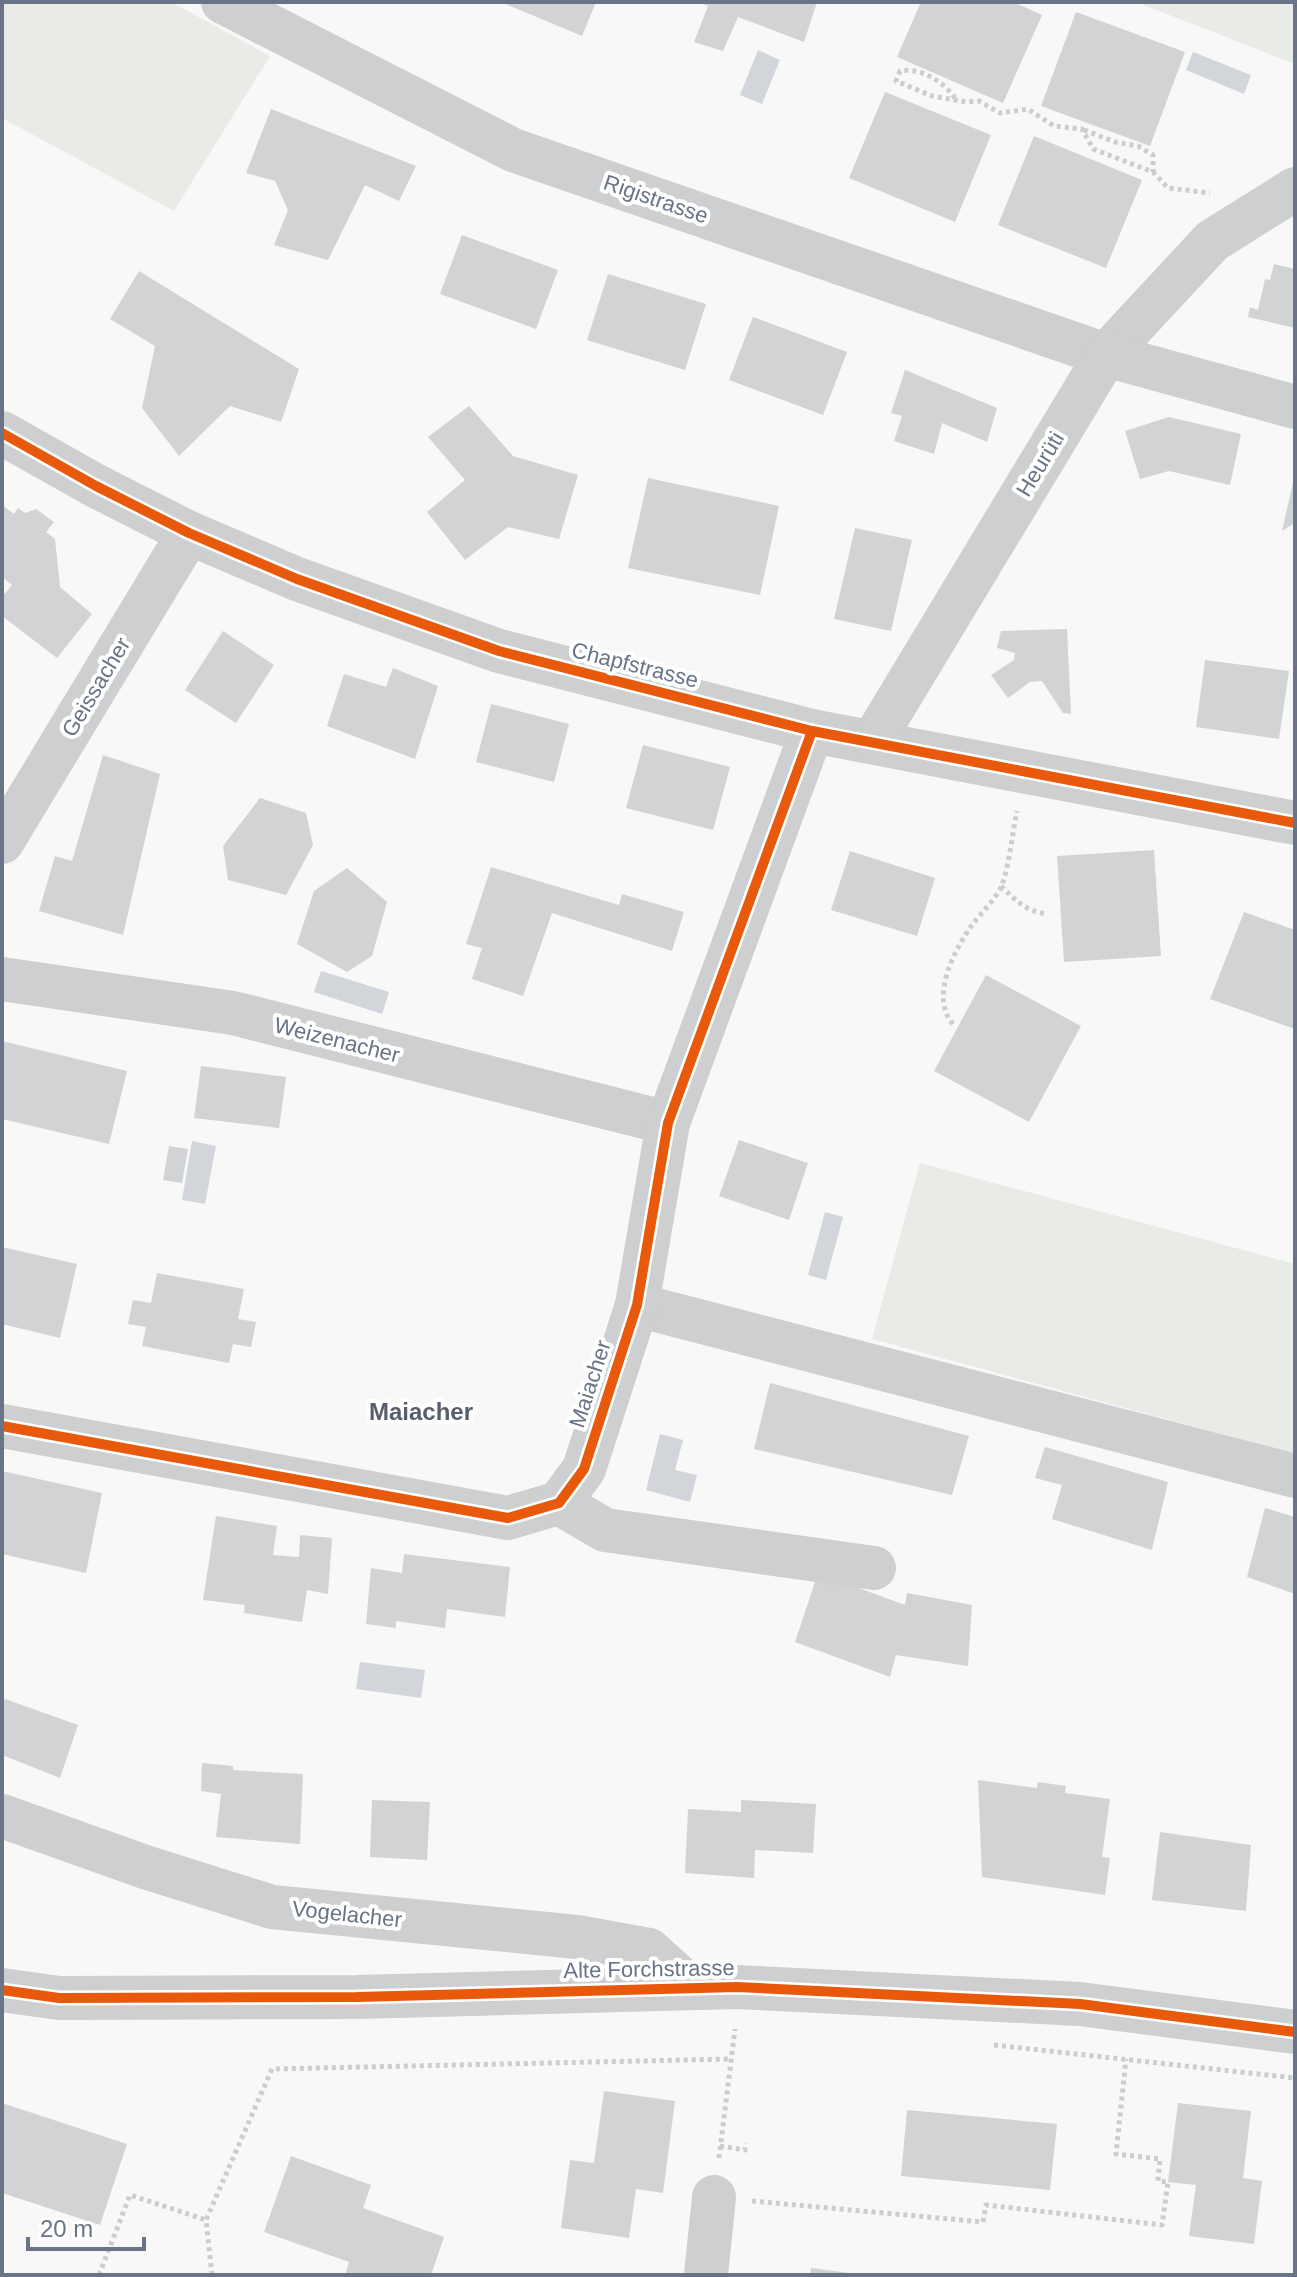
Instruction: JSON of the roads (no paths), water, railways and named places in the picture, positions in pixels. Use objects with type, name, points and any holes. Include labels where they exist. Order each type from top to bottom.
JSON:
[{"type":"street","name":"Rigistrasse","points":[[223,2],[513,150],[1106,355]]},
{"type":"street","name":"Heurüti","points":[[873,741],[1106,355],[1212,241],[1295,189]]},
{"type":"street","points":[[1106,355],[1295,407]]},
{"type":"street","name":"Chapfstrasse","points":[[2,433],[96,486],[189,533],[297,579],[499,651],[812,731],[1295,823]]},
{"type":"street","name":"Geissacher","points":[[2,842],[189,533]]},
{"type":"street","name":"Maiacher","points":[[559,1503],[584,1469],[637,1305],[668,1123],[812,731]]},
{"type":"street","name":"Weizenacher","points":[[2,979],[233,1013],[668,1123]]},
{"type":"street","points":[[637,1305],[1295,1476]]},
{"type":"street","points":[[2,1426],[508,1518],[559,1503],[605,1530],[874,1568]]},
{"type":"street","name":"Vogelacher","points":[[2,1816],[145,1867],[272,1907],[577,1937],[649,1950],[691,1988]]},
{"type":"street","name":"Alte Forchstrasse","points":[[2,1990],[59,1998],[357,1997],[737,1987],[1080,2004],[1295,2032]]},
{"type":"street","points":[[706,2275],[714,2197]]},
{"type":"district","name":"Maiacher","points":[[421,1411]]}]
